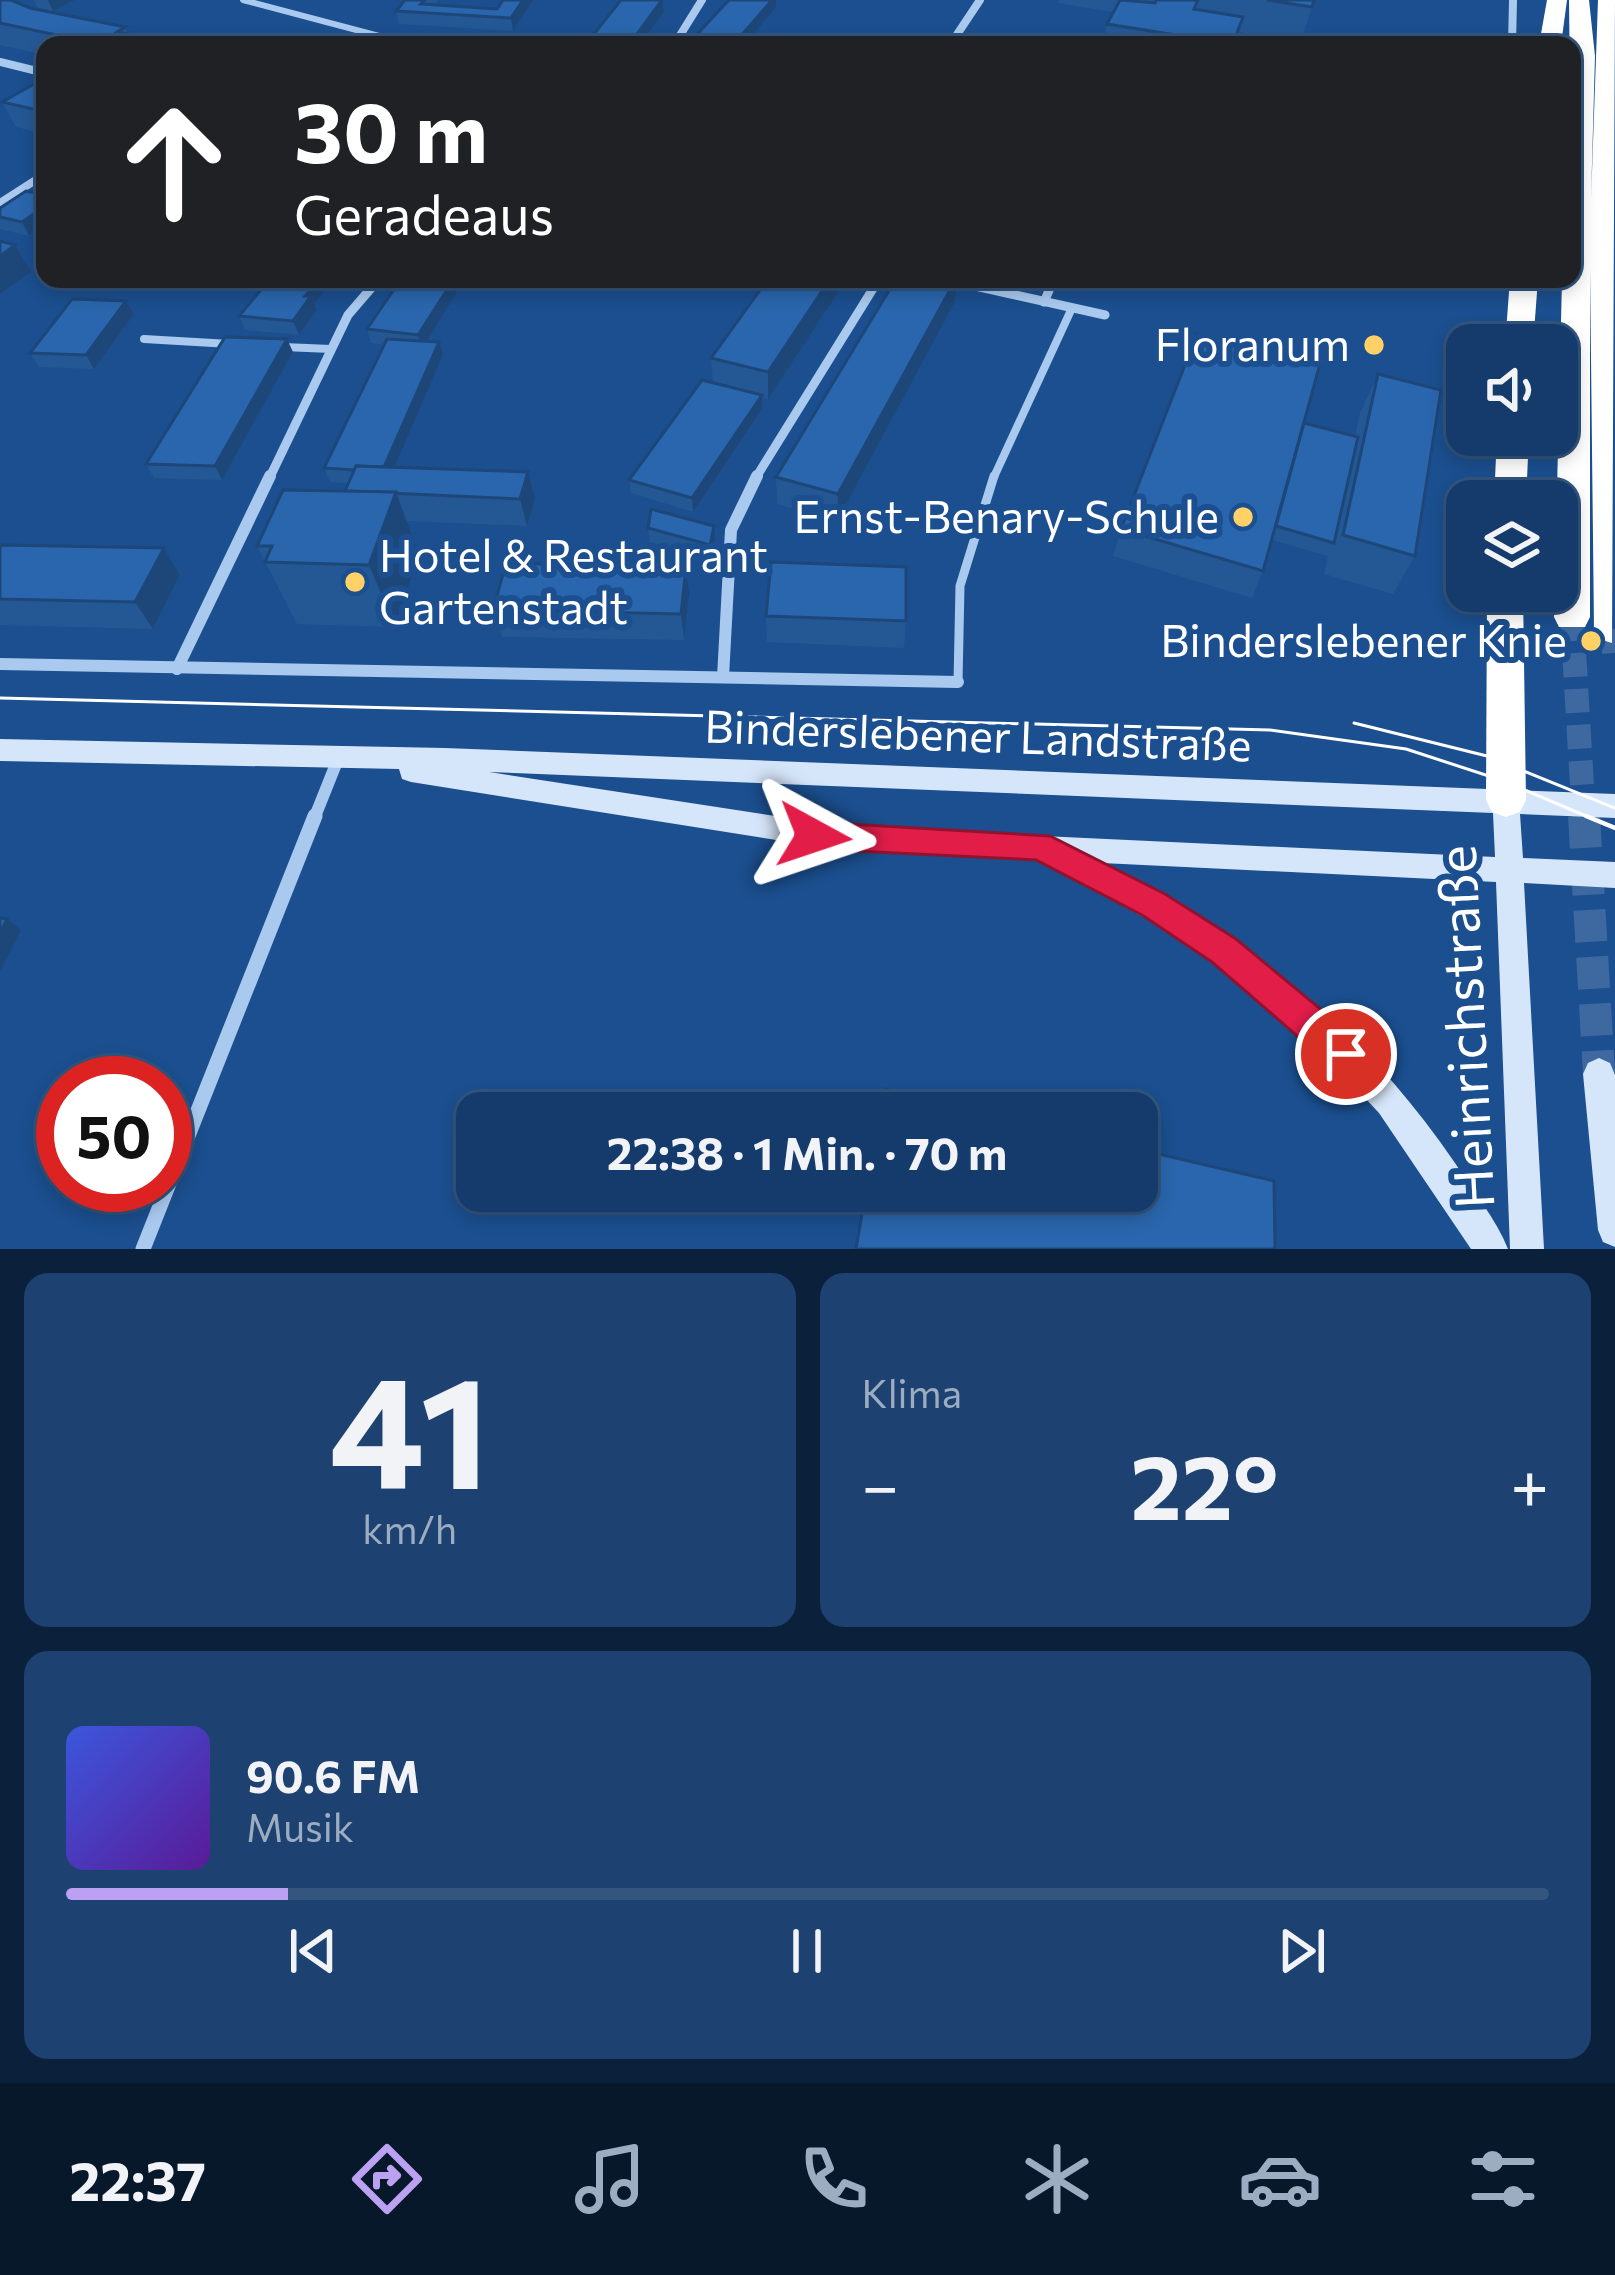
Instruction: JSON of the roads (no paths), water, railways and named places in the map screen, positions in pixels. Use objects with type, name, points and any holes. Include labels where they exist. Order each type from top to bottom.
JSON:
[{"type":"highway","points":[[1551,36],[1557,0]]},
{"type":"highway","points":[[1579,0],[1584,56],[1581,138]]},
{"type":"highway","points":[[1608,0],[1612,57],[1603,225],[1604,426],[1612,629]]},
{"type":"highway","points":[[1521,324],[1523,288]]},
{"type":"highway","points":[[1572,617],[1570,441],[1576,288]]},
{"type":"highway","points":[[1504,612],[1501,680],[1506,800]]},
{"type":"main road","name":"Binderslebener Landstraße","points":[[0,750],[1615,806]]},
{"type":"main road","name":"Binderslebener Landstraße","points":[[338,759],[750,828],[846,839],[1615,875]]},
{"type":"main road","name":"Heinrichstraße","points":[[1506,800],[1527,1249]]},
{"type":"main road","points":[[1039,846],[1172,916],[1224,950],[1321,1029],[1398,1113],[1491,1249]]},
{"type":"main road","points":[[1599,1074],[1615,1230]]},
{"type":"street","points":[[680,36],[702,0]]},
{"type":"street","points":[[956,36],[980,0]]},
{"type":"street","points":[[1512,36],[1513,0]]},
{"type":"street","points":[[0,62],[36,71]]},
{"type":"street","points":[[0,203],[36,179]]},
{"type":"street","points":[[177,668],[348,315],[371,288]]},
{"type":"street","points":[[723,677],[731,530],[744,497],[873,288]]},
{"type":"street","points":[[983,288],[1105,315]]},
{"type":"street","points":[[1044,302],[1050,288]]},
{"type":"street","name":"Binderslebener Landstraße","points":[[0,664],[958,682]]},
{"type":"street","points":[[143,1249],[338,759]]},
{"type":"lane","points":[[243,0],[370,36]]},
{"type":"lane","points":[[958,682],[960,586],[985,497],[1072,308]]},
{"type":"lane","points":[[144,339],[238,344]]},
{"type":"lane","points":[[261,345],[331,349]]},
{"type":"tunnel","points":[[1572,617],[1584,819]]},
{"type":"tunnel","points":[[1612,629],[1615,663]]},
{"type":"tunnel","points":[[1584,816],[1599,1074]]},
{"type":"tram line","points":[[0,698],[1270,730],[1406,749],[1504,781],[1593,819]]},
{"type":"tram line","points":[[1354,723],[1487,756],[1615,808]]},
{"type":"tram line","points":[[1586,816],[1615,828]]},
{"type":"place","name":"Floranum","points":[[1374,345]]},
{"type":"place","name":"Ernst-Benary-Schule","points":[[1243,517]]},
{"type":"place","name":"Hotel & Restaurant Gartenstadt","points":[[355,582]]},
{"type":"place","name":"Binderslebener Knie","points":[[1591,641]]}]
